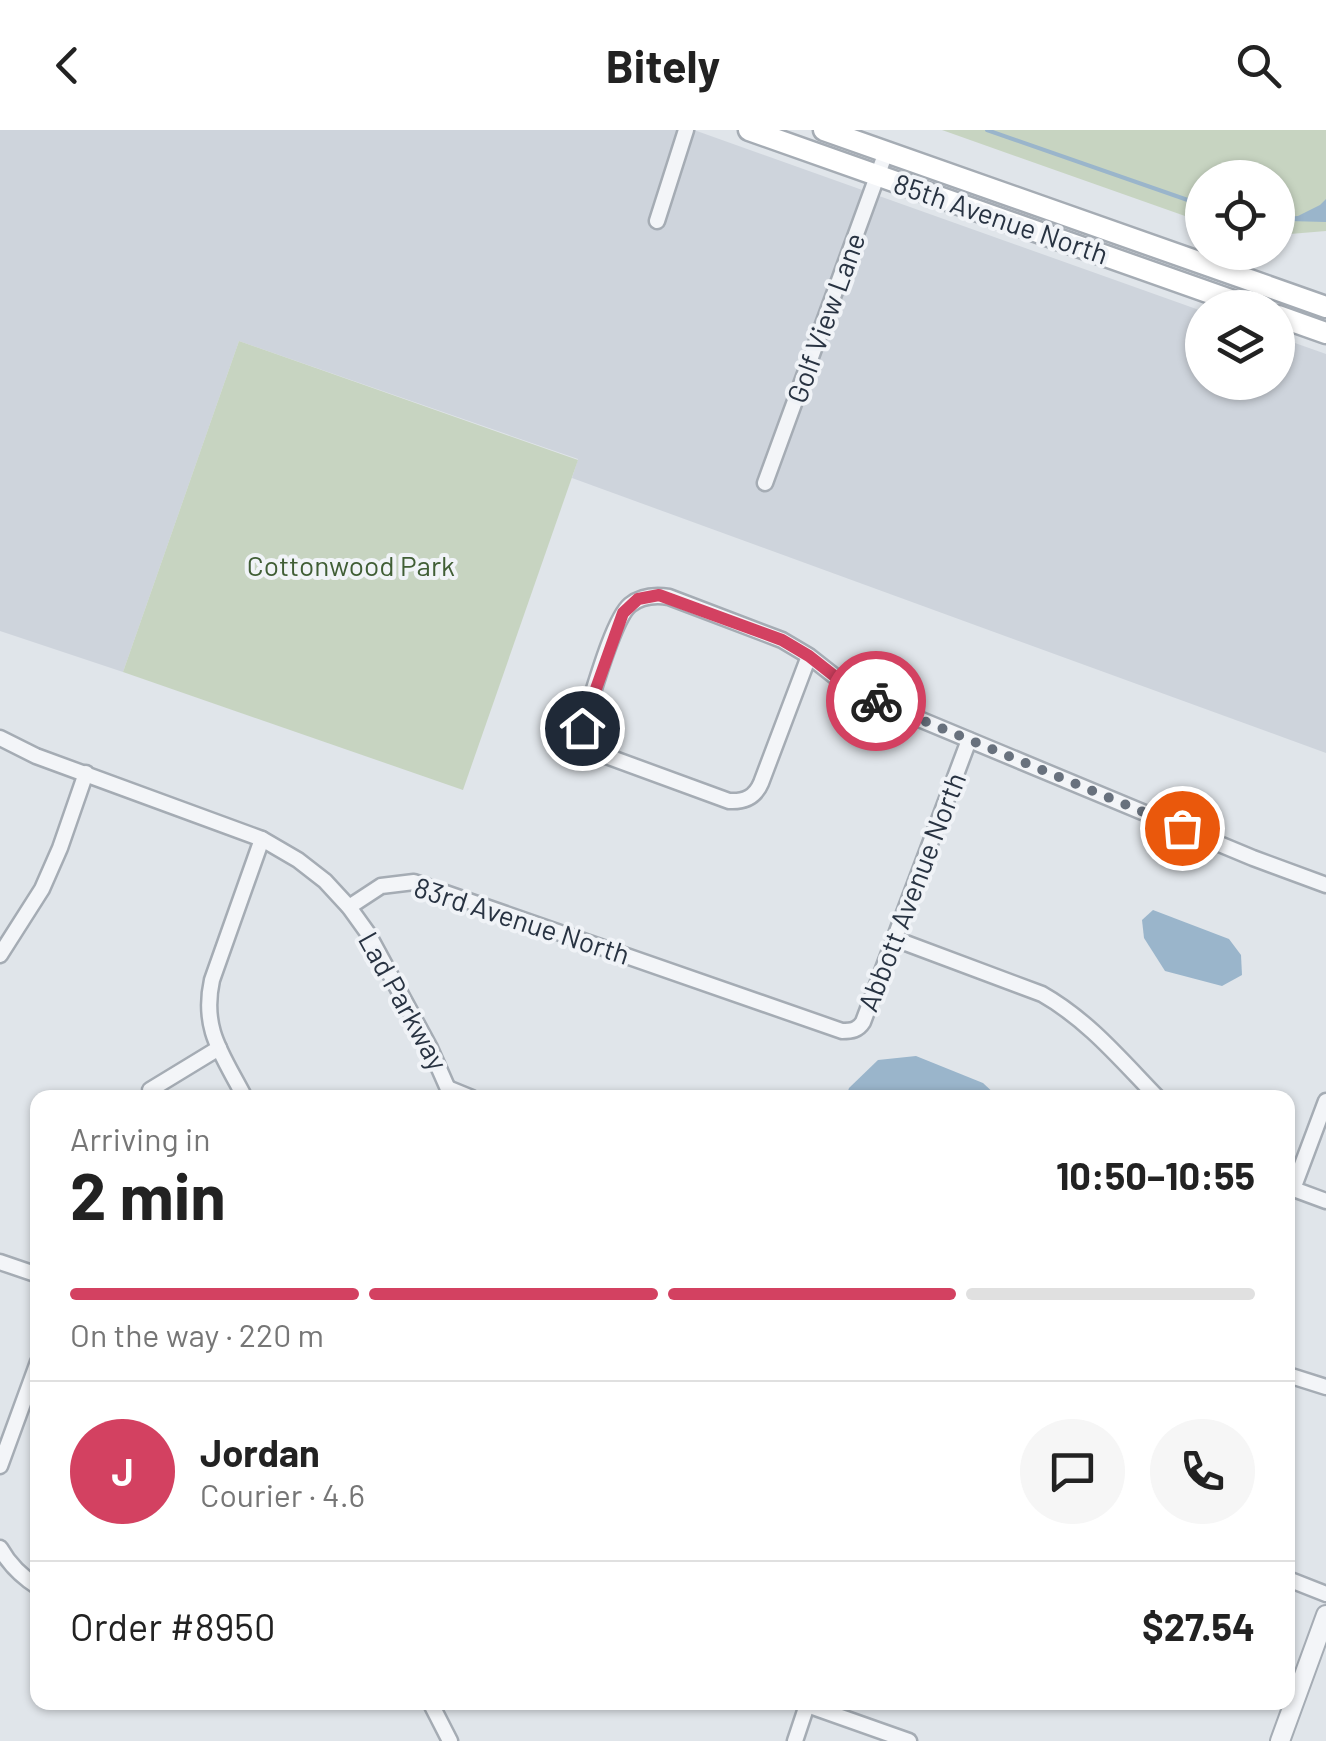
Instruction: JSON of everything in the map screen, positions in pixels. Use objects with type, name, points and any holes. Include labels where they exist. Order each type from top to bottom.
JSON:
[{"type":"main road","name":"85th Avenue North","points":[[749,130],[1202,290]]},
{"type":"main road","name":"85th Avenue North","points":[[824,130],[1326,307]]},
{"type":"main road","points":[[1295,322],[1326,333]]},
{"type":"street","points":[[657,221],[686,130]]},
{"type":"street","name":"Golf View Lane","points":[[765,483],[886,152]]},
{"type":"street","points":[[809,656],[762,783],[757,792],[739,802],[598,753],[582,728],[618,622],[629,605],[638,599],[669,597],[782,640],[809,656],[862,694],[1326,885]]},
{"type":"street","points":[[0,738],[36,756],[262,839],[298,860],[348,907]]},
{"type":"street","name":"Abbott Avenue North","points":[[842,1031],[858,1028],[863,1022],[970,740]]},
{"type":"street","points":[[0,955],[42,889],[86,773]]},
{"type":"street","points":[[241,1090],[211,1032],[208,997],[262,839]]},
{"type":"street","name":"83rd Avenue North","points":[[348,907],[381,886],[414,882],[842,1031]]},
{"type":"street","name":"Lad Parkway","points":[[348,907],[366,932],[450,1090]]},
{"type":"street","points":[[895,939],[1042,994],[1064,1007],[1085,1022],[1150,1090]]},
{"type":"street","points":[[150,1090],[219,1048]]},
{"type":"street","points":[[1295,1176],[1326,1102]]},
{"type":"street","points":[[1295,1190],[1326,1201]]},
{"type":"street","points":[[0,1262],[30,1272]]},
{"type":"street","points":[[1295,1377],[1326,1387]]},
{"type":"street","points":[[0,1466],[30,1384]]},
{"type":"street","points":[[0,1548],[30,1581]]},
{"type":"street","points":[[1295,1583],[1326,1594]]},
{"type":"street","points":[[1295,1700],[1326,1615]]},
{"type":"street","points":[[434,1710],[450,1741]]},
{"type":"street","points":[[795,1741],[805,1710]]},
{"type":"street","points":[[823,1710],[908,1741]]},
{"type":"street","points":[[1280,1741],[1291,1710]]},
{"type":"shaded area","points":[[0,130],[694,130],[1185,305],[1185,400],[1295,400],[1295,343],[1326,354],[1326,753],[572,478],[578,459],[239,341],[123,672],[0,631]]},
{"type":"green space","points":[[942,130],[1326,130],[1326,231],[1295,234],[1295,160],[1185,160],[1185,216]]},
{"type":"green space","name":"Cottonwood Park","points":[[239,341],[578,460],[463,790],[123,672]]},
{"type":"water","points":[[1326,199],[1326,222],[1295,221],[1295,218]]},
{"type":"water","points":[[1153,910],[1229,939],[1241,955],[1242,975],[1222,986],[1165,971],[1144,938],[1142,920]]},
{"type":"water","points":[[916,1056],[983,1083],[990,1090],[848,1090],[878,1060]]},
{"type":"waterway","points":[[987,130],[1185,199]]},
{"type":"way so far","points":[[876,701],[1182,828]]},
{"type":"route","points":[[582,728],[623,613],[638,599],[659,595],[782,640],[876,701]]}]
